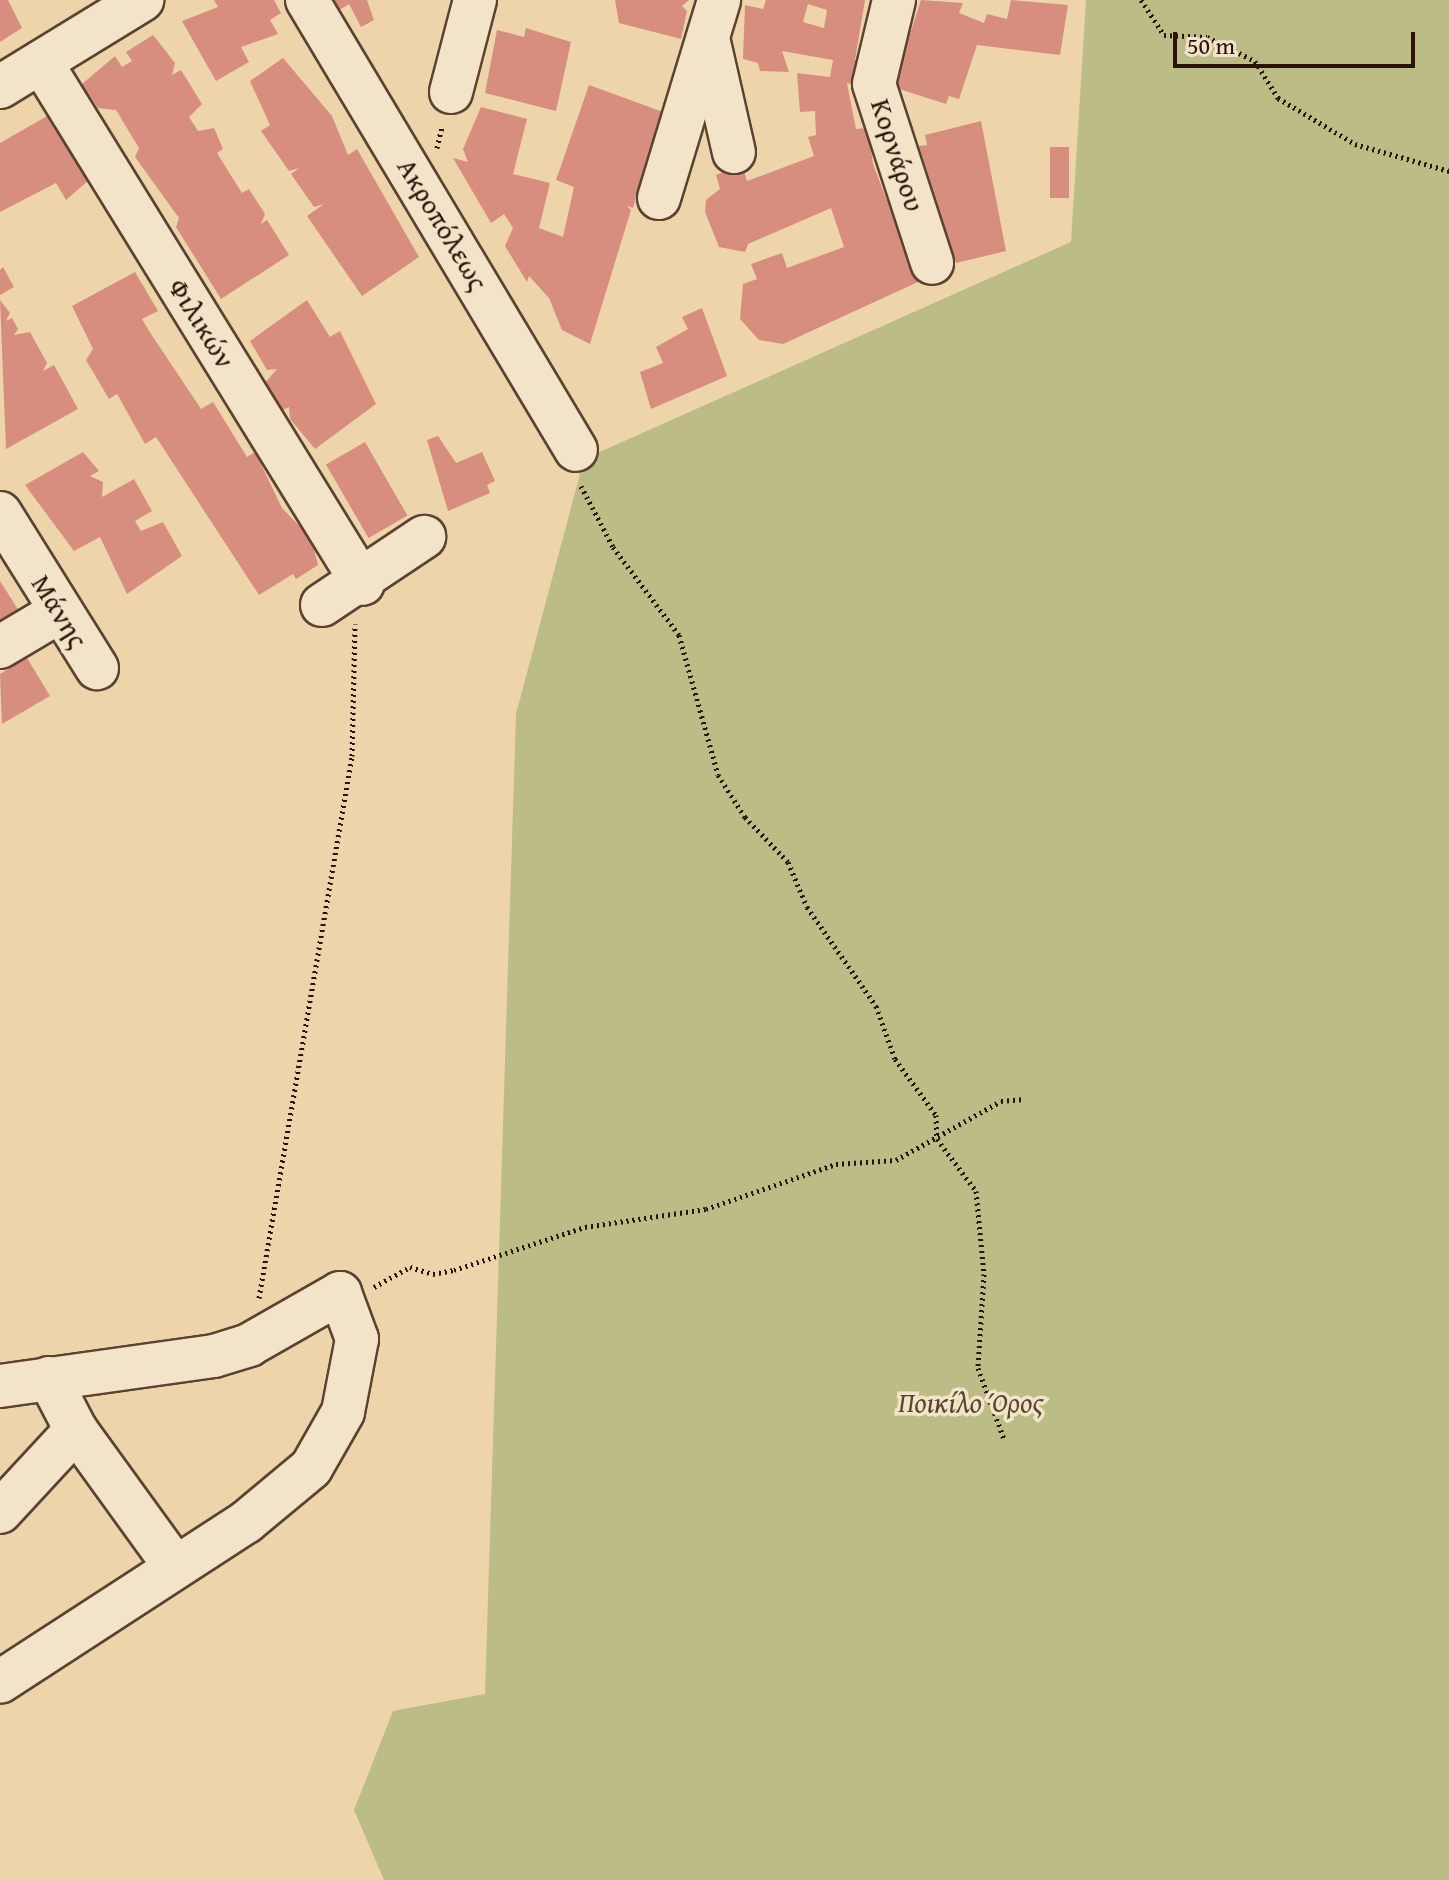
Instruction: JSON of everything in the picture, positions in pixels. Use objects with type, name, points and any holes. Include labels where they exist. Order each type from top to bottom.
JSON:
[{"type":"street","points":[[0,87],[142,0]]},
{"type":"street","name":"Ακροπόλεως","points":[[307,0],[576,450]]},
{"type":"street","points":[[451,92],[475,0]]},
{"type":"street","name":"Κορνάρου","points":[[894,0],[874,84],[932,263]]},
{"type":"street","points":[[714,18],[734,152]]},
{"type":"street","points":[[659,198],[714,18]]},
{"type":"street","name":"Φιλικών","points":[[41,62],[344,594]]},
{"type":"street","name":"Μάνης","points":[[0,513],[59,612],[97,668]]},
{"type":"street","points":[[344,594],[424,537]]},
{"type":"street","points":[[0,647],[59,612]]},
{"type":"street","points":[[0,1386],[249,1345],[328,1297],[348,1299],[357,1339],[352,1381],[326,1444],[311,1468],[246,1522],[0,1682]]},
{"type":"street","points":[[49,1378],[76,1430],[175,1567]]},
{"type":"street","points":[[0,1512],[76,1430]]},
{"type":"path","points":[[1141,0],[1164,35],[1207,37],[1255,61],[1278,98],[1355,144],[1449,171]]},
{"type":"path","points":[[576,450],[585,497],[679,635],[718,775],[745,817],[788,862],[807,907],[876,1006],[895,1059],[936,1115],[937,1139],[976,1191],[984,1274],[978,1368],[1004,1439]]},
{"type":"path","points":[[249,1345],[352,756],[358,660],[344,594]]},
{"type":"path","points":[[348,1299],[410,1267],[433,1274],[585,1227],[706,1209],[836,1164],[896,1160],[1001,1101],[1025,1099]]},
{"type":"green space","name":"Ποικίλο Όρος","points":[[1086,0],[1449,0],[1449,1880],[384,1880],[354,1810],[393,1711],[485,1694],[516,714],[584,459],[1071,242]]},
{"type":"building","points":[[0,0],[8,0],[22,28],[0,42]]},
{"type":"building","points":[[214,0],[274,0],[281,13],[270,20],[278,34],[241,47],[249,62],[216,81],[182,21],[218,7]]},
{"type":"building","points":[[315,0],[367,0],[374,20],[361,27],[349,4],[336,12]]},
{"type":"building","points":[[615,0],[689,0],[682,6],[687,11],[681,39],[619,23]]},
{"type":"building","points":[[766,0],[865,0],[855,60],[867,62],[862,89],[847,83],[856,129],[868,128],[873,164],[918,282],[783,344],[759,340],[740,319],[743,284],[757,279],[751,264],[782,253],[787,268],[844,247],[831,208],[748,244],[745,252],[719,247],[705,212],[706,200],[720,189],[716,175],[742,165],[747,181],[814,156],[808,137],[816,135],[815,111],[800,112],[797,73],[830,77],[833,60],[782,51],[789,72],[760,71],[758,63],[743,59],[745,5],[763,9]],"holes":[[[808,4],[827,10],[824,28],[803,22]]]},
{"type":"building","points":[[921,0],[963,3],[959,13],[984,23],[987,14],[1007,19],[1011,0],[1068,5],[1060,55],[977,45],[959,99],[949,96],[946,104],[893,87]]},
{"type":"building","points":[[526,28],[571,42],[556,111],[485,93],[497,30],[524,37]]},
{"type":"building","points":[[153,35],[175,63],[172,75],[181,70],[202,104],[189,117],[198,131],[214,128],[223,149],[217,153],[242,193],[249,189],[265,214],[261,224],[267,220],[289,255],[221,299],[176,227],[179,218],[135,157],[139,148],[116,110],[98,108],[82,84],[115,56],[122,67],[132,61],[126,52]]},
{"type":"building","points":[[283,58],[332,116],[348,155],[357,149],[419,257],[362,296],[307,216],[324,204],[314,207],[291,174],[299,168],[289,171],[261,131],[270,125],[250,81]]},
{"type":"building","points":[[589,85],[663,112],[633,208],[627,206],[631,210],[590,344],[562,330],[549,298],[529,276],[527,282],[505,246],[513,228],[504,214],[491,223],[453,158],[468,162],[463,149],[481,107],[527,119],[513,174],[550,183],[539,228],[563,237],[574,187],[556,180]]},
{"type":"building","points":[[49,115],[89,180],[66,200],[56,183],[0,212],[0,143]]},
{"type":"building","points":[[981,121],[1006,251],[956,263],[919,146],[927,145],[925,135]]},
{"type":"building","points":[[1050,147],[1069,147],[1069,198],[1050,198]]},
{"type":"building","points":[[3,267],[14,287],[0,295],[0,270]]},
{"type":"building","points":[[135,272],[158,311],[142,319],[149,331],[201,409],[213,402],[247,457],[255,452],[282,508],[311,538],[318,565],[296,579],[293,574],[259,595],[156,437],[145,444],[117,394],[109,399],[86,360],[93,349],[72,306]]},
{"type":"building","points":[[0,300],[10,313],[6,321],[12,318],[18,329],[14,335],[30,332],[47,363],[43,371],[54,365],[78,409],[6,449]]},
{"type":"building","points":[[307,300],[330,337],[340,331],[376,404],[315,449],[290,419],[289,407],[281,411],[264,384],[277,369],[267,370],[250,341]]},
{"type":"building","points":[[702,308],[727,376],[651,409],[640,372],[663,363],[656,347],[688,329],[682,317]]},
{"type":"building","points":[[438,436],[456,463],[482,452],[495,481],[487,485],[490,493],[448,511],[427,440]]},
{"type":"building","points":[[365,442],[408,516],[369,538],[326,464]]},
{"type":"building","points":[[83,452],[99,471],[90,476],[103,482],[102,497],[134,479],[152,511],[135,521],[141,531],[163,522],[182,556],[127,594],[100,537],[74,551],[25,485]]},
{"type":"building","points":[[0,581],[19,611],[0,623]]},
{"type":"building","points":[[27,658],[50,696],[2,724],[0,674]]}]
